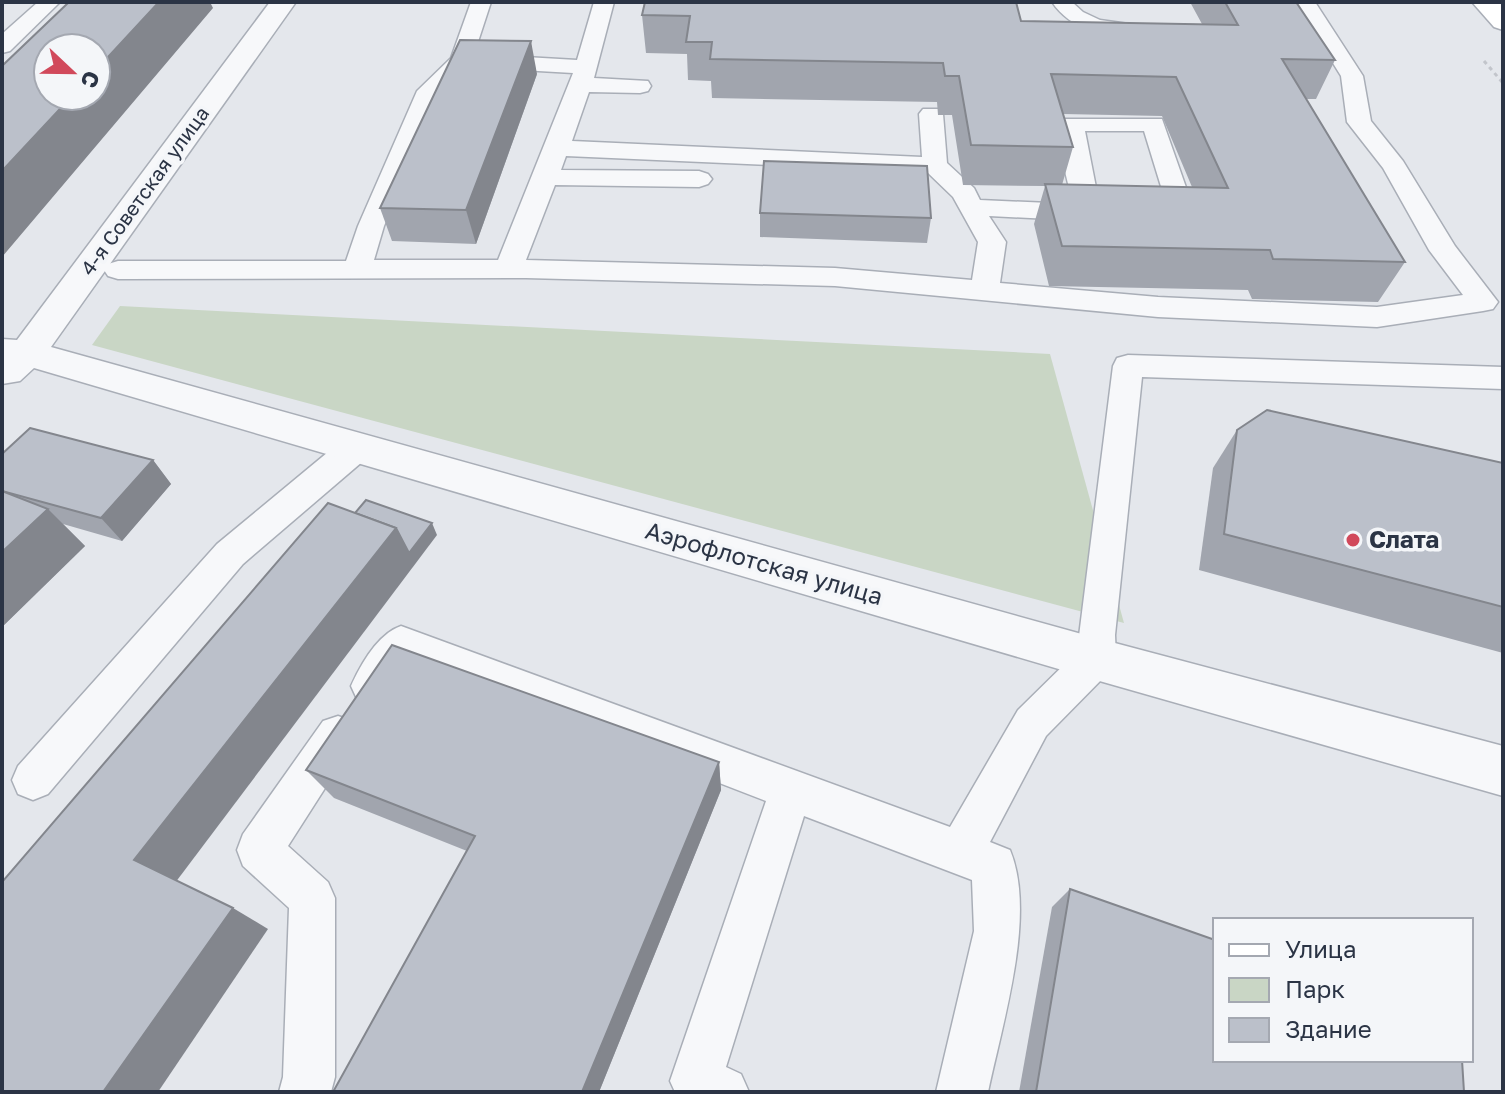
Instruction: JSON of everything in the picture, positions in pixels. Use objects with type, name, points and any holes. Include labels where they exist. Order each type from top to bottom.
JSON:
[{"type":"street","name":"4-я Советская улица","points":[[10,360],[283,2]]},
{"type":"street","points":[[1485,2],[1503,22]]},
{"type":"street","name":"Аэрофлотская улица","points":[[10,360],[357,447],[1096,659],[1503,771]]},
{"type":"lane","points":[[2,46],[50,2]]},
{"type":"lane","points":[[357,270],[371,226],[429,91],[461,60],[481,2]]},
{"type":"lane","points":[[508,269],[583,76],[604,2]]},
{"type":"lane","points":[[1062,2],[1067,12],[1099,28],[1161,34]]},
{"type":"lane","points":[[118,270],[508,269],[835,277],[1158,307],[1377,317],[1483,302],[1443,250],[1394,166],[1359,122],[1352,76],[1305,2]]},
{"type":"lane","points":[[461,60],[640,86]]},
{"type":"lane","points":[[931,114],[934,165]]},
{"type":"lane","points":[[970,207],[1100,214],[1074,150],[1072,124],[1154,124],[1182,213],[1138,214]]},
{"type":"lane","points":[[557,148],[934,165],[965,194],[992,242],[985,291]]},
{"type":"lane","points":[[546,177],[699,179]]},
{"type":"lane","points":[[960,853],[1032,723],[1096,659],[1096,635],[1128,366],[1503,378]]},
{"type":"lane","points":[[33,780],[230,554],[357,447]]},
{"type":"lane","points":[[305,1092],[309,1077],[312,898],[259,850],[401,643],[994,866],[997,931],[962,1092]]},
{"type":"lane","points":[[723,1092],[696,1081],[791,790]]},
{"type":"green space","points":[[120,306],[1050,354],[1124,623],[92,345]]},
{"type":"building","points":[[69,2],[159,2],[112,53],[112,32],[38,32]]},
{"type":"building","points":[[645,2],[1016,2],[1021,21],[1238,25],[1225,2],[1296,2],[1335,60],[1282,59],[1405,262],[1273,259],[1270,250],[1062,246],[1045,184],[1228,188],[1176,77],[1051,74],[1073,147],[971,145],[959,76],[945,76],[943,63],[710,59],[712,42],[686,42],[690,16],[642,15]]},
{"type":"building","points":[[32,37],[32,112],[57,112],[2,171],[2,66]]},
{"type":"building","points":[[460,40],[531,41],[466,210],[380,208]]},
{"type":"building","points":[[764,161],[927,166],[931,218],[760,213]]},
{"type":"building","name":"Слата","points":[[1267,410],[1503,463],[1503,607],[1224,534],[1237,430]]},
{"type":"building","points":[[30,428],[153,460],[101,518],[2,491],[2,454]]},
{"type":"building","points":[[2,491],[48,509],[2,552]]},
{"type":"building","points":[[366,500],[432,523],[409,553],[396,528],[355,513]]},
{"type":"building","points":[[328,503],[396,528],[134,860],[233,908],[103,1092],[2,1092],[2,882]]},
{"type":"building","points":[[392,645],[719,762],[582,1092],[333,1092],[475,836],[306,770]]},
{"type":"building","points":[[1070,889],[1213,939],[1213,1062],[1462,1062],[1464,1092],[1036,1092]]},
{"type":"place","name":"Слата","points":[[1353,540]]}]
